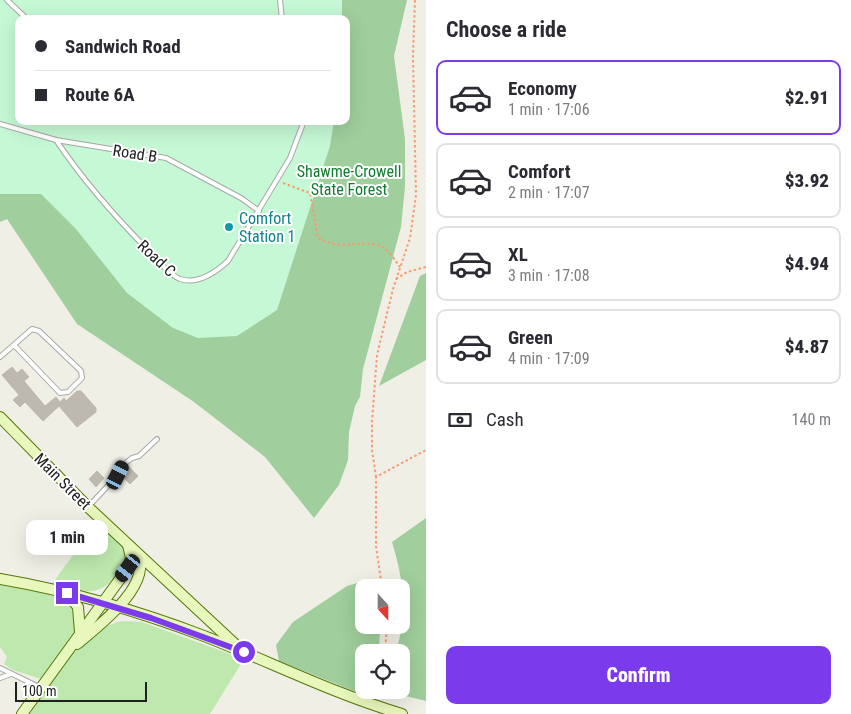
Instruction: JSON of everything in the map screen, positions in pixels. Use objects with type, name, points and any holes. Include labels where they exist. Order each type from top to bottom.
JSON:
[{"type":"main road","name":"Main Street","points":[[0,417],[88,507],[244,652]]},
{"type":"main road","points":[[22,714],[70,650],[80,633],[130,564],[131,548]]},
{"type":"main road","points":[[70,650],[119,607],[129,593],[140,572],[140,560],[131,548]]},
{"type":"main road","points":[[0,579],[67,593],[119,607],[203,636],[348,696],[402,714]]},
{"type":"main road","points":[[67,593],[78,607],[80,633]]},
{"type":"lane","points":[[6,0],[23,15]]},
{"type":"lane","points":[[280,0],[282,15]]},
{"type":"lane","name":"Road B","points":[[0,124],[56,140],[166,158],[241,198],[259,211]]},
{"type":"lane","name":"Road C","points":[[56,140],[76,170],[121,222],[164,267],[179,279],[191,281],[217,271],[228,261],[278,180],[290,158],[302,125]]},
{"type":"lane","points":[[0,357],[14,345],[32,330],[39,330],[81,371],[82,378],[68,392],[60,393],[14,345]]},
{"type":"lane","points":[[88,507],[118,475],[123,465],[132,458],[139,456],[157,439]]},
{"type":"lane","points":[[0,668],[41,688]]},
{"type":"lane","points":[[0,678],[11,674]]},
{"type":"path","points":[[381,579],[376,546],[376,477],[372,450],[374,384],[382,331],[396,279],[410,238],[416,194],[413,56],[415,0]]},
{"type":"path","points":[[278,180],[310,193],[318,238],[339,246],[378,245],[387,251],[400,266]]},
{"type":"path","points":[[396,279],[407,272],[426,267]]},
{"type":"path","points":[[376,477],[426,450]]},
{"type":"green space","name":"Shawme-Crowell State Forest","points":[[0,0],[407,0],[394,56],[405,139],[405,187],[401,227],[363,369],[360,397],[355,406],[349,432],[348,460],[339,485],[314,518],[265,457],[194,402],[77,324],[7,219],[0,222]]},
{"type":"green space","points":[[0,0],[342,0],[342,15],[15,15],[15,125],[333,125],[330,146],[277,310],[237,336],[198,338],[173,328],[127,293],[76,229],[41,194],[0,194]]},
{"type":"green space","points":[[426,273],[426,360],[379,386],[420,276]]},
{"type":"green space","points":[[426,518],[426,701],[410,697],[410,644],[398,644],[400,634],[410,634],[410,579],[401,579],[392,542]]},
{"type":"green space","points":[[97,522],[125,550],[125,560],[119,572],[109,583],[95,591],[79,591],[52,584]]},
{"type":"green space","points":[[355,584],[355,634],[380,634],[379,644],[355,644],[354,691],[279,661],[276,645],[293,622],[347,586]]},
{"type":"green space","points":[[0,585],[53,596],[65,602],[73,610],[76,621],[73,635],[63,652],[41,679],[13,670],[4,664],[7,657],[0,647]]},
{"type":"green space","points":[[118,622],[142,622],[244,659],[210,714],[30,714],[56,675],[88,638],[101,629]]},
{"type":"building","points":[[12,367],[17,373],[22,369],[29,377],[24,381],[45,406],[56,397],[60,402],[64,398],[66,401],[77,391],[81,391],[96,408],[96,412],[77,427],[59,406],[43,421],[25,402],[20,407],[13,400],[19,395],[2,375]]},
{"type":"building","points":[[128,466],[138,476],[130,484],[122,476]]},
{"type":"building","points":[[97,471],[104,478],[96,487],[89,479]]},
{"type":"place","name":"Comfort Station 1","points":[[229,227]]},
{"type":"route","points":[[67,593],[103,602],[151,618],[244,652]]}]
